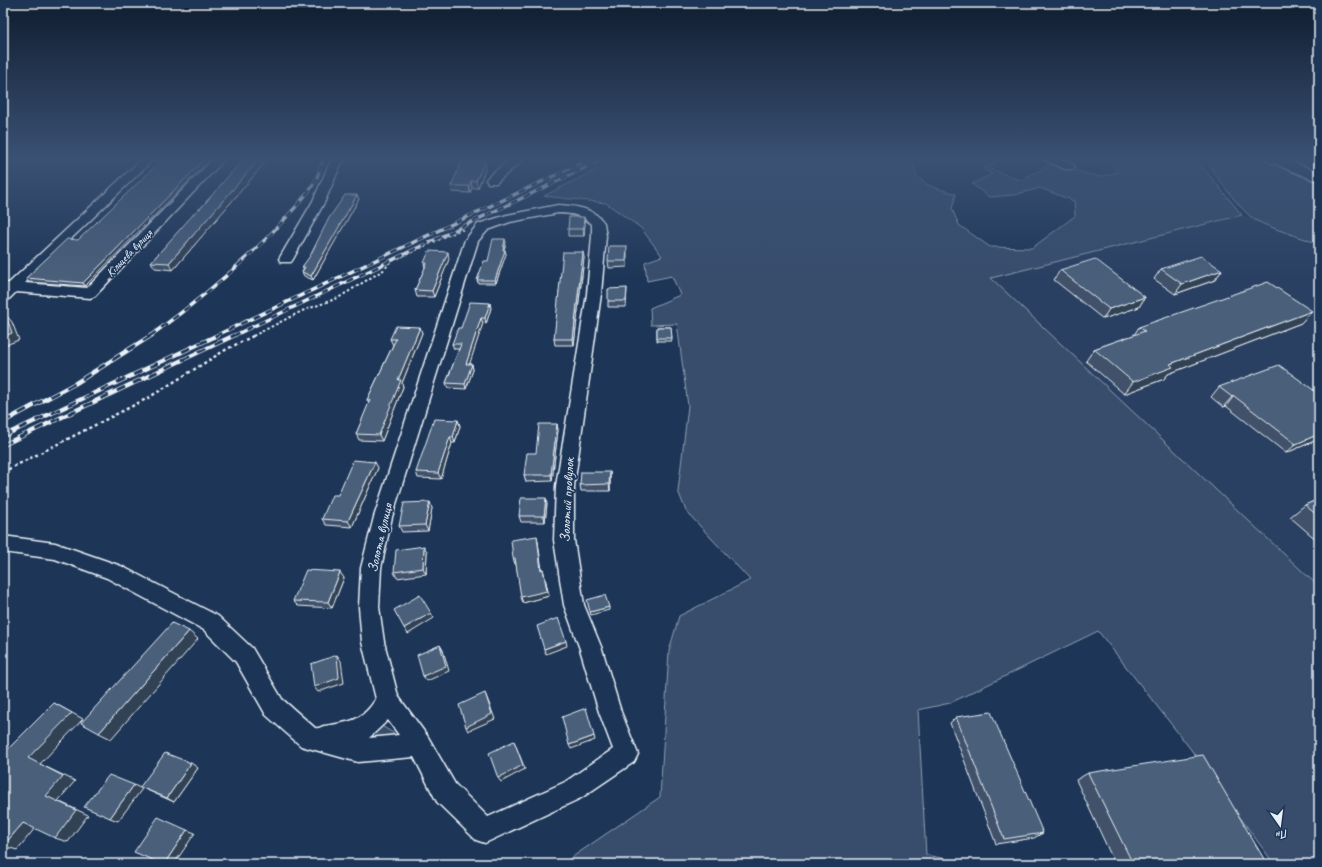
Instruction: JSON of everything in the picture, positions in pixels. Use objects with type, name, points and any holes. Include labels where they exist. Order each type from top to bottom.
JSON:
[{"type":"street","points":[[3,297],[8,287],[105,198]]},
{"type":"street","name":"Кільцева вулиця","points":[[8,287],[90,293],[181,198]]},
{"type":"street","points":[[286,259],[320,198]]},
{"type":"street","name":"Золотий провулок","points":[[480,230],[507,218],[558,209],[574,210],[590,215],[598,223],[599,236],[594,294],[565,486],[564,540],[574,605],[591,649],[610,712],[626,754],[573,790],[485,831]]},
{"type":"street","name":"Золота вулиця","points":[[480,230],[472,240],[429,378],[413,421],[383,517],[372,568],[369,607],[373,642],[388,701],[420,745],[446,793],[485,831]]},
{"type":"street","points":[[3,544],[55,551],[114,572],[210,623],[244,656],[274,707],[308,738],[358,750],[420,745]]},
{"type":"street","points":[[308,738],[338,738],[363,729],[381,713],[388,701]]},
{"type":"path","points":[[3,472],[148,398],[227,348],[302,311],[338,298],[385,269],[390,262],[460,230],[480,230]]},
{"type":"shaded area","points":[[566,198],[955,198],[952,209],[959,225],[990,247],[1032,248],[1075,216],[1074,201],[1067,198],[1228,198],[1242,215],[991,278],[1319,587],[1319,864],[1274,864],[1189,747],[1098,631],[950,703],[918,710],[926,855],[972,864],[562,864],[660,797],[669,651],[679,616],[750,580],[686,511],[678,491],[688,406],[677,324],[651,325],[650,308],[680,295],[672,276],[647,281],[645,262],[662,256],[641,228],[606,203]]},
{"type":"shaded area","points":[[1234,198],[1319,198],[1319,244],[1270,227],[1255,220],[1243,210]]},
{"type":"shaded area","points":[[1242,215],[1319,244],[1319,587],[991,278]]},
{"type":"shaded area","points":[[380,725],[405,740],[370,745],[364,733]]},
{"type":"building","points":[[122,198],[166,198],[83,283],[26,278],[67,239],[78,240]]},
{"type":"building","points":[[209,198],[225,198],[169,263],[151,262],[198,209],[200,209]]},
{"type":"building","points":[[343,198],[355,198],[311,276],[302,272],[305,267],[302,267],[310,256],[329,218]]},
{"type":"building","points":[[569,217],[584,217],[583,229],[568,229]]},
{"type":"building","points":[[493,239],[505,239],[503,250],[505,250],[495,280],[477,280],[484,261],[488,261]]},
{"type":"building","points":[[609,246],[627,246],[626,261],[608,261]]},
{"type":"building","points":[[429,251],[448,252],[432,291],[415,290],[427,263],[424,263]]},
{"type":"building","points":[[563,252],[583,252],[573,339],[554,339]]},
{"type":"building","points":[[1201,256],[1222,270],[1182,284],[1161,269]]},
{"type":"building","points":[[1095,259],[1145,297],[1109,309],[1060,270]]},
{"type":"building","points":[[1268,282],[1312,311],[1170,364],[1173,367],[1133,382],[1094,349],[1145,331],[1139,327]]},
{"type":"building","points":[[627,288],[626,301],[608,301],[608,289]]},
{"type":"building","points":[[470,302],[490,303],[485,318],[481,318],[466,364],[472,364],[465,384],[446,383],[461,344],[452,344],[458,328],[461,328]]},
{"type":"building","points":[[6,315],[12,333],[3,337],[3,316]]},
{"type":"building","points":[[396,326],[420,327],[398,380],[401,380],[379,435],[356,434],[370,400],[367,400],[396,339],[390,339]]},
{"type":"building","points":[[657,327],[671,327],[672,338],[657,338]]},
{"type":"building","points":[[1279,365],[1319,394],[1319,434],[1296,444],[1234,396],[1232,397],[1219,387]]},
{"type":"building","points":[[434,419],[458,420],[453,437],[450,437],[438,473],[416,472]]},
{"type":"building","points":[[539,424],[557,424],[551,475],[524,475],[527,453],[536,453]]},
{"type":"building","points":[[353,460],[375,462],[348,521],[322,519],[332,495],[338,495]]},
{"type":"building","points":[[581,472],[610,472],[609,484],[580,485]]},
{"type":"building","points":[[521,498],[546,498],[544,516],[519,516]]},
{"type":"building","points":[[1319,499],[1319,517],[1305,505]]},
{"type":"building","points":[[430,502],[425,525],[399,526],[404,503]]},
{"type":"building","points":[[537,536],[541,570],[543,569],[547,591],[521,597],[511,540]]},
{"type":"building","points":[[424,546],[423,568],[394,572],[396,550]]},
{"type":"building","points":[[306,570],[340,572],[328,602],[293,601]]},
{"type":"building","points":[[420,595],[431,613],[404,628],[394,610]]},
{"type":"building","points":[[605,595],[609,607],[590,612],[587,600]]},
{"type":"building","points":[[558,618],[566,641],[544,649],[537,626]]},
{"type":"building","points":[[172,623],[189,631],[99,733],[81,723]]},
{"type":"building","points":[[440,645],[446,666],[423,676],[417,655]]},
{"type":"building","points":[[337,655],[339,678],[314,687],[311,664]]},
{"type":"building","points":[[485,693],[492,714],[466,727],[459,705]]},
{"type":"building","points":[[54,703],[72,713],[28,758],[63,776],[46,796],[76,810],[55,838],[23,823],[3,846],[3,754]]},
{"type":"building","points":[[586,708],[594,736],[569,745],[562,717]]},
{"type":"building","points":[[991,712],[1043,833],[1004,839],[956,717]]},
{"type":"building","points":[[514,741],[523,765],[498,778],[489,753]]},
{"type":"building","points":[[165,753],[191,763],[167,798],[140,787]]},
{"type":"building","points":[[1203,755],[1267,864],[1133,864],[1088,773]]},
{"type":"building","points":[[109,775],[134,785],[110,818],[84,807]]},
{"type":"building","points":[[158,817],[187,830],[164,864],[134,852]]},
{"type":"railway","points":[[150,336],[193,304],[234,269],[292,212],[303,198]]},
{"type":"railway","points":[[215,336],[506,198]]},
{"type":"railway","points":[[233,336],[521,198]]},
{"type":"railway","points":[[3,422],[76,383],[152,335]]},
{"type":"railway","points":[[3,436],[218,335]]},
{"type":"railway","points":[[3,445],[235,335]]}]
